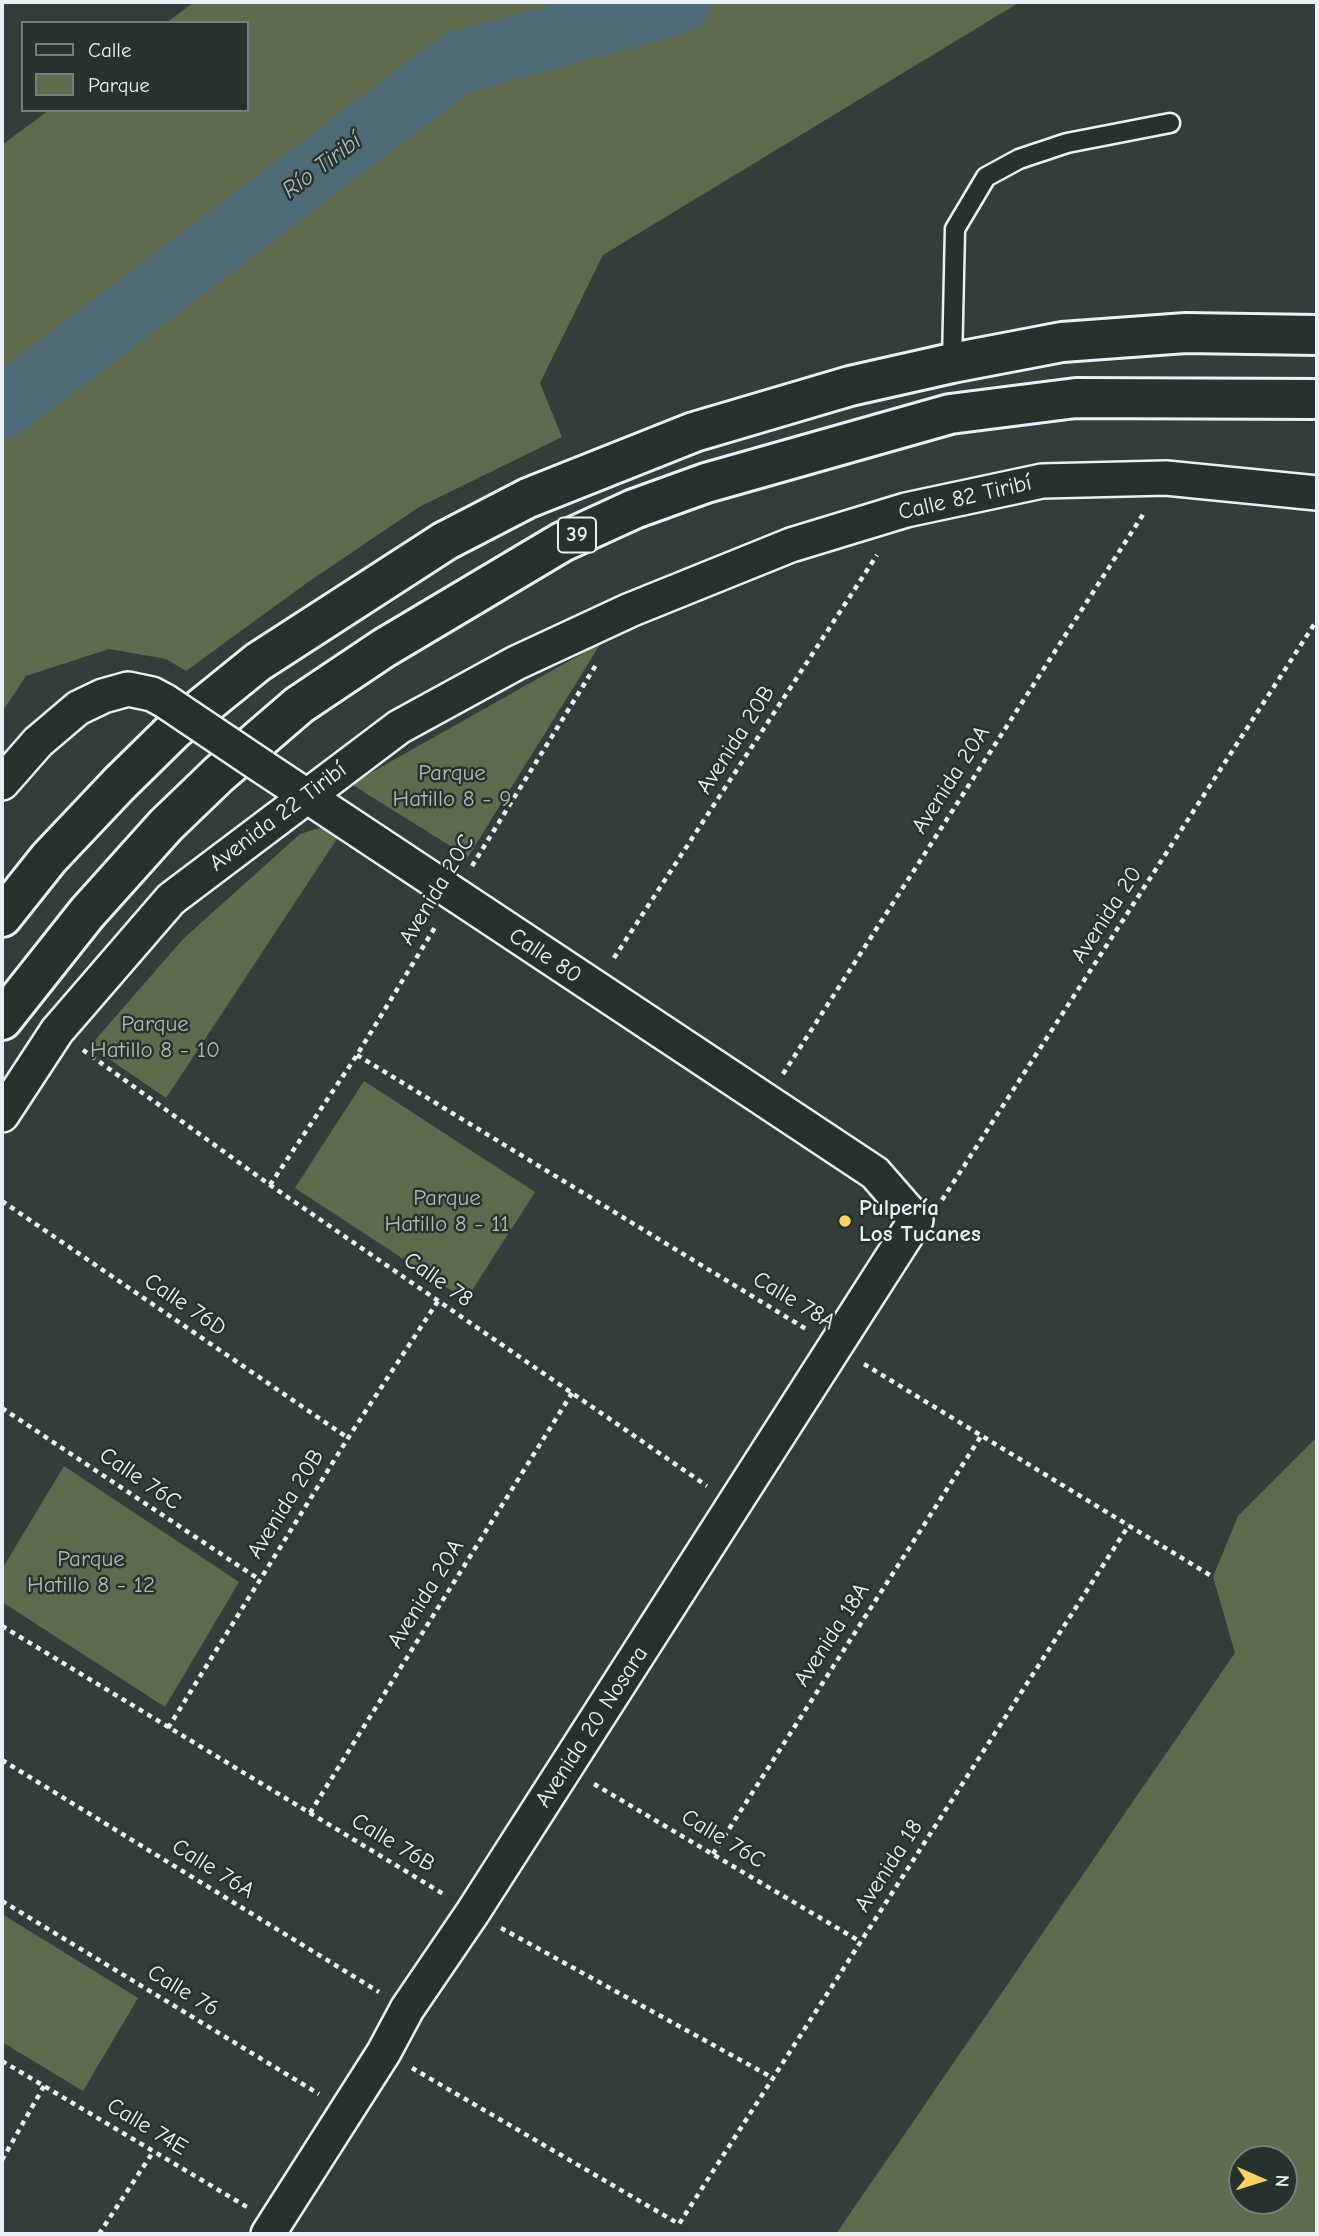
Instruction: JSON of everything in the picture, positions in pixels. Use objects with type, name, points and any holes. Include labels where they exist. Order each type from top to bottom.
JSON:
[{"type":"highway","name":"39","points":[[2,917],[49,858],[174,730],[258,662],[445,541],[528,498],[694,432],[838,389],[952,363],[1062,342],[1186,333],[1317,335]]},
{"type":"highway","name":"39","points":[[2,1020],[69,935],[166,825],[299,705],[384,648],[562,542],[634,509],[706,483],[950,414],[1076,398],[1317,399]]},
{"type":"street","name":"Calle 82 Tiribí","points":[[630,610],[791,545],[906,510],[1042,481],[1166,478],[1317,493]]},
{"type":"street","name":"Avenida 22 Tiribí","points":[[2,1115],[57,1031],[171,899],[399,727],[516,663],[630,610]]},
{"type":"street","name":"Calle 80","points":[[2,783],[38,742],[78,708],[103,696],[128,689],[152,694],[875,1173],[916,1220]]},
{"type":"street","name":"Avenida 20 Nosara","points":[[272,2229],[384,2052],[407,2009],[566,1768],[916,1220]]},
{"type":"lane","points":[[952,363],[955,229],[986,177],[1019,159],[1067,143],[1170,123]]},
{"type":"path","name":"Avenida 20A","points":[[766,1101],[1166,478]]},
{"type":"path","name":"Avenida 20B","points":[[594,988],[906,510]]},
{"type":"path","name":"Avenida 20","points":[[916,1220],[946,1196],[1317,620]]},
{"type":"path","name":"Avenida 20C","points":[[270,1185],[357,1055],[600,658]]},
{"type":"path","name":"Calle 78","points":[[57,1031],[270,1185],[734,1505]]},
{"type":"path","name":"Calle 78A","points":[[357,1055],[1213,1577]]},
{"type":"path","name":"Calle 76D","points":[[2,1201],[348,1438]]},
{"type":"path","name":"Avenida 20B","points":[[168,1728],[348,1438],[439,1301]]},
{"type":"path","name":"Avenida 20A","points":[[310,1813],[572,1393]]},
{"type":"path","name":"Calle 76C","points":[[2,1408],[260,1580]]},
{"type":"path","name":"Avenida 18A","points":[[713,1854],[981,1436]]},
{"type":"path","name":"Avenida 18","points":[[384,2052],[679,2224],[1129,1525]]},
{"type":"path","name":"Calle 76B","points":[[2,1626],[473,1912],[773,2078]]},
{"type":"path","name":"Calle 76A","points":[[2,1760],[407,2009]]},
{"type":"path","name":"Calle 76C","points":[[566,1768],[861,1942]]},
{"type":"path","name":"Calle 76","points":[[2,1901],[346,2111]]},
{"type":"path","name":"Calle 74E","points":[[2,2062],[153,2152],[272,2229]]},
{"type":"path","points":[[2,2160],[44,2087]]},
{"type":"path","points":[[99,2234],[153,2152]]},
{"type":"green space","points":[[194,2],[1020,2],[603,255],[540,383],[562,437],[419,507],[304,585],[186,671],[166,659],[109,649],[26,676],[2,712],[2,145],[46,112],[248,112],[248,21],[169,21]]},
{"type":"green space","name":"Parque Hatillo 8 - 9","points":[[601,643],[468,857],[351,784]]},
{"type":"green space","name":"Parque Hatillo 8 - 10","points":[[326,826],[341,833],[166,1098],[90,1046],[183,939],[300,834]]},
{"type":"green space","name":"Parque Hatillo 8 - 11","points":[[364,1081],[535,1192],[466,1300],[295,1188]]},
{"type":"green space","points":[[1317,1437],[1317,2234],[836,2234],[1235,1653],[1213,1577],[1238,1516]]},
{"type":"green space","name":"Parque Hatillo 8 - 12","points":[[64,1466],[239,1582],[165,1707],[2,1602],[2,1569]]},
{"type":"green space","points":[[2,1914],[138,1998],[83,2091],[2,2042]]},
{"type":"waterway","name":"Río Tiribí","points":[[2,408],[457,63],[681,2]]},
{"type":"place","name":"Pulpería Los Tucanes","points":[[845,1221]]}]
